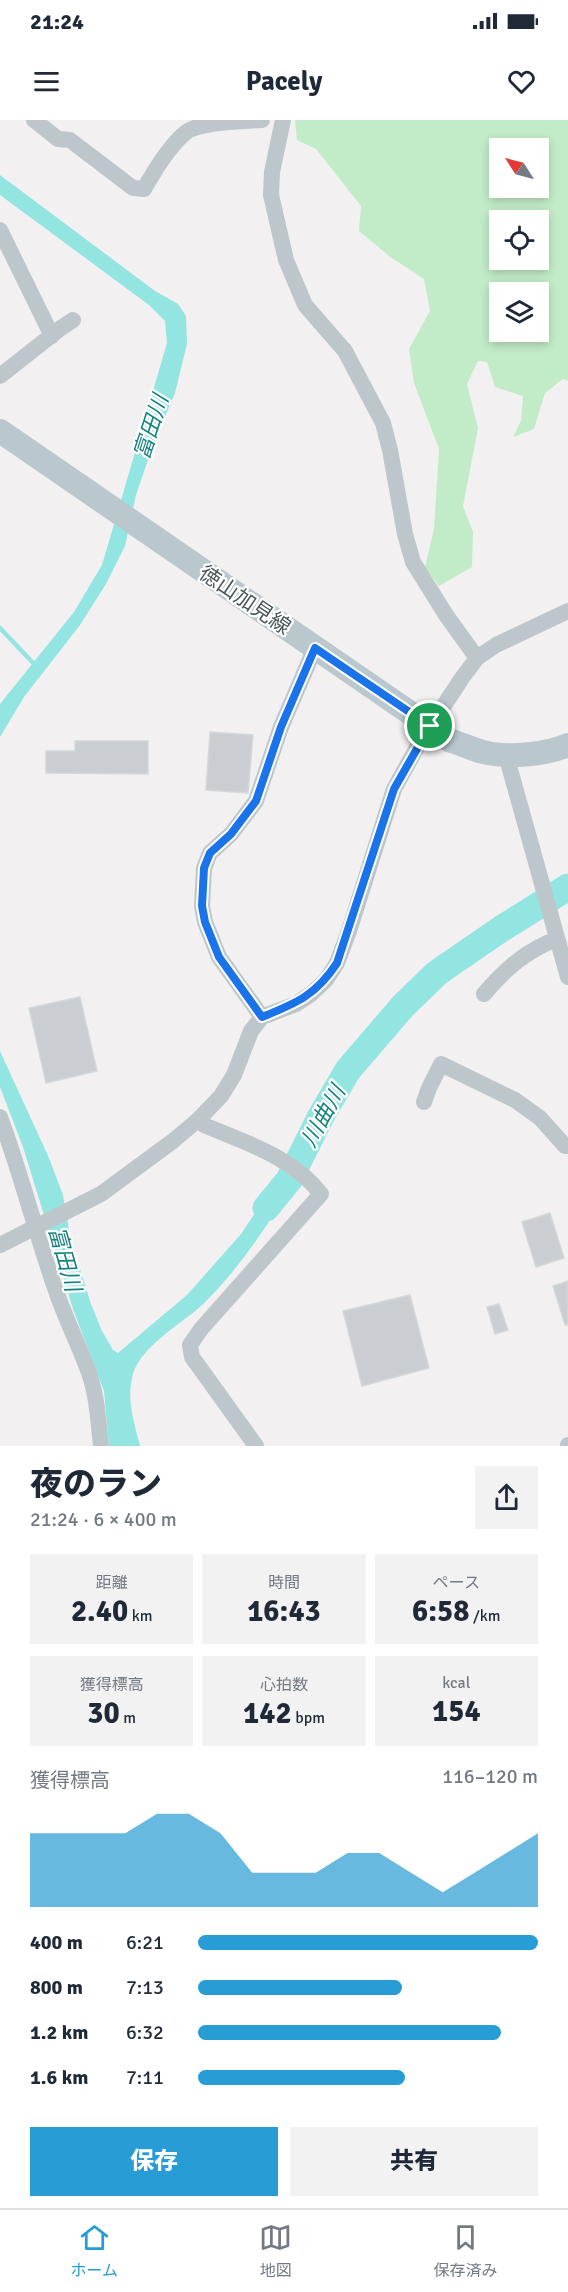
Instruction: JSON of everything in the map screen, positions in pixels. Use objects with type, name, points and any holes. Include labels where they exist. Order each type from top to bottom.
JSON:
[{"type":"street","points":[[34,120],[58,139],[70,140],[133,188],[144,189],[157,166],[186,132],[220,124],[262,120]]},
{"type":"street","points":[[283,120],[272,172],[271,195],[286,260],[305,305],[345,351],[383,423],[405,534],[413,562],[446,615],[477,658]]},
{"type":"street","points":[[0,230],[51,336]]},
{"type":"street","points":[[0,376],[74,320]]},
{"type":"street","name":"徳山加見線","points":[[0,431],[451,741],[484,753],[506,755],[526,754],[568,745]]},
{"type":"street","points":[[0,1245],[100,1194],[173,1141],[221,1096],[230,1082],[251,1031],[262,1017],[296,1004],[326,980],[337,963],[394,789],[430,726],[477,658],[496,645],[568,611]]},
{"type":"street","points":[[262,1017],[219,957],[208,931],[202,906],[204,868],[210,853],[231,834],[256,801],[281,727],[315,648]]},
{"type":"street","points":[[506,755],[550,914],[562,945],[568,977]]},
{"type":"street","points":[[484,994],[498,977],[529,952],[562,945]]},
{"type":"street","points":[[424,1102],[441,1064],[515,1100],[540,1118],[565,1146],[568,1146]]},
{"type":"street","points":[[0,1117],[39,1225],[67,1322],[87,1366],[97,1403],[101,1446]]},
{"type":"street","points":[[199,1119],[204,1125],[275,1155],[310,1179],[321,1194],[201,1329],[190,1345],[192,1357],[256,1446]]},
{"type":"green space","points":[[295,120],[568,120],[568,381],[563,379],[545,393],[534,429],[513,437],[521,421],[523,396],[495,387],[487,362],[478,361],[467,384],[478,428],[463,506],[473,532],[472,567],[439,586],[425,567],[434,529],[439,449],[414,383],[409,349],[430,311],[424,279],[389,256],[359,231],[361,206],[316,149],[297,140]]},
{"type":"water","name":"富田川","points":[[0,175],[155,291],[178,304],[186,316],[187,344],[175,393],[153,445],[136,495],[125,546],[106,584],[80,625],[24,697],[0,737],[0,704],[74,612],[102,565],[167,343],[165,321],[149,305],[0,195]]},
{"type":"water","name":"富田川","points":[[0,1051],[49,1158],[63,1195],[71,1241],[91,1304],[102,1331],[113,1350],[118,1353],[187,1295],[241,1234],[281,1174],[293,1183],[258,1239],[226,1279],[200,1307],[152,1346],[137,1364],[130,1392],[133,1419],[140,1446],[109,1446],[104,1391],[73,1309],[23,1147],[0,1087]]},
{"type":"building","points":[[210,732],[253,735],[248,793],[206,790]]},
{"type":"building","points":[[75,741],[148,741],[148,774],[46,773],[46,751],[75,751]]},
{"type":"building","points":[[80,997],[97,1071],[46,1083],[29,1008]]},
{"type":"building","points":[[550,1213],[564,1258],[536,1267],[522,1222]]},
{"type":"building","points":[[568,1281],[568,1325],[565,1325],[553,1286]]},
{"type":"building","points":[[410,1295],[429,1368],[362,1386],[343,1311]]},
{"type":"building","points":[[499,1304],[508,1330],[495,1334],[487,1307]]},
{"type":"waterway","points":[[0,628],[37,667]]},
{"type":"waterway","name":"川曲川","points":[[266,1208],[289,1180],[321,1116],[348,1070],[403,1006],[437,973],[568,887]]},
{"type":"route","points":[[315,648],[430,726],[394,789],[337,963],[326,980],[311,994],[296,1004],[262,1017],[219,957],[205,922],[202,906],[204,868],[210,853],[231,834],[256,801],[281,727],[315,648]]}]
